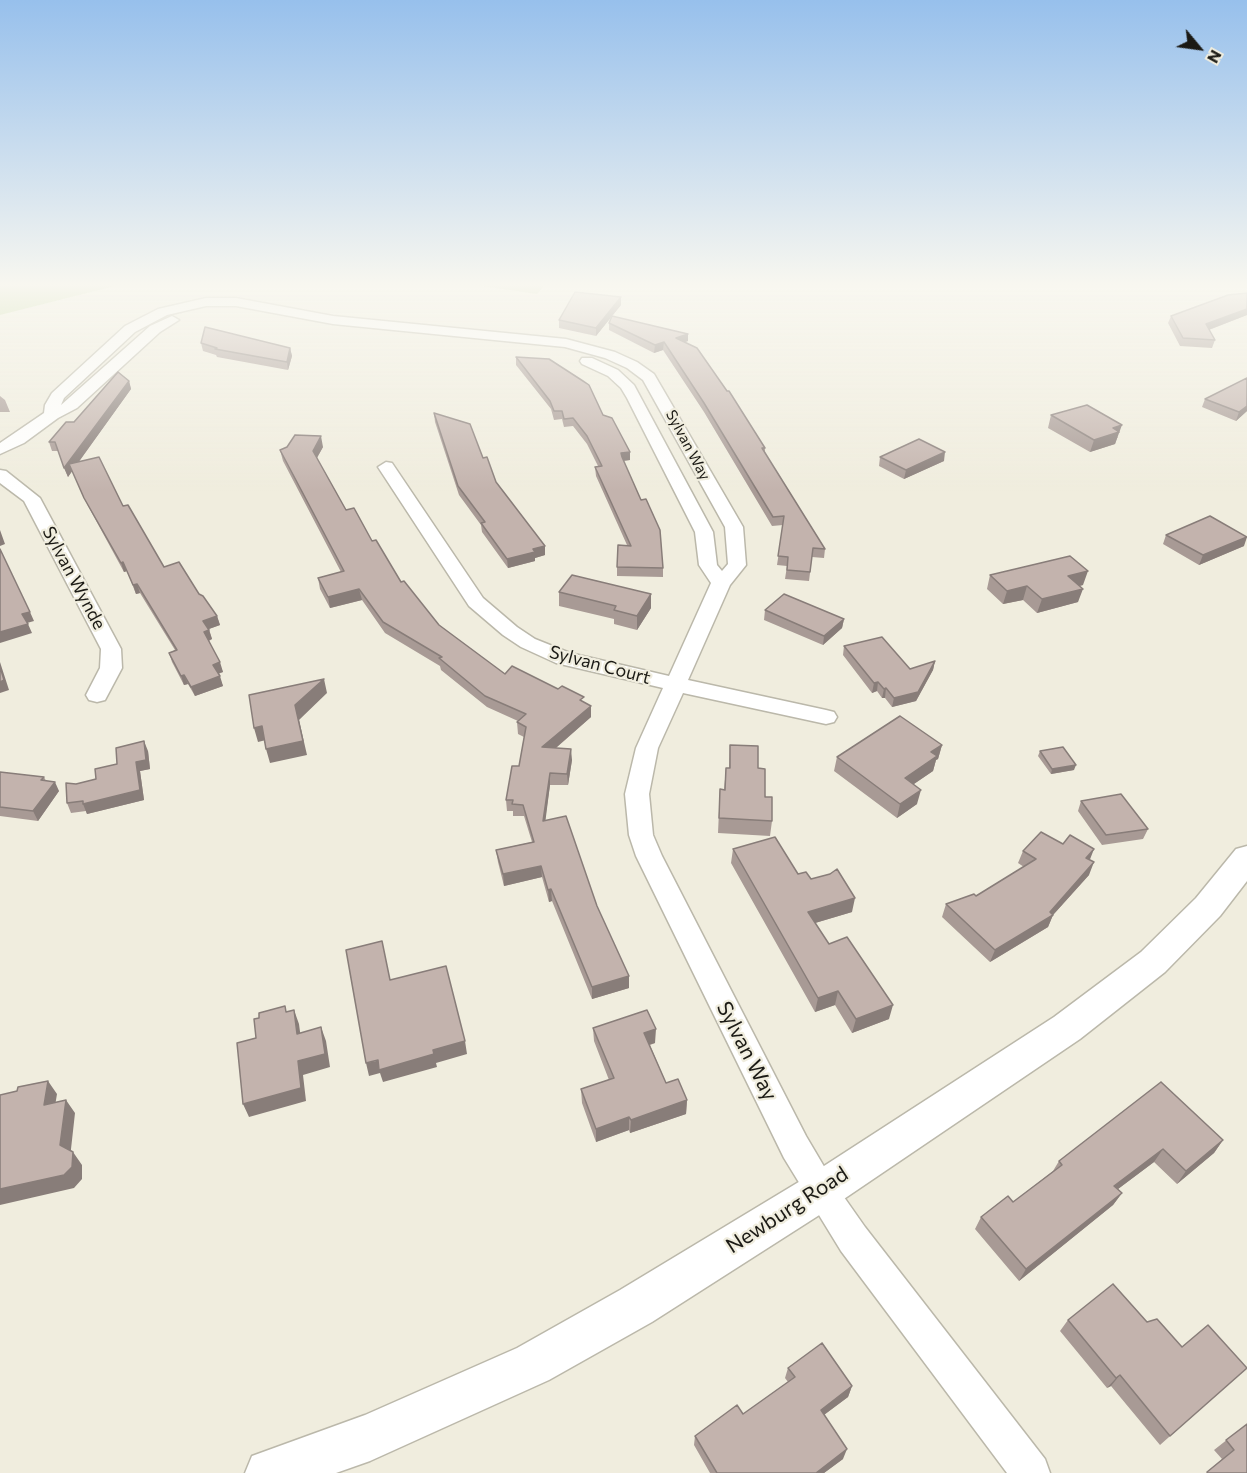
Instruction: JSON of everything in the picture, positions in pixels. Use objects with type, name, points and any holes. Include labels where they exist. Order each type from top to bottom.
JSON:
[{"type":"main road","name":"Newburg Road","points":[[269,1473],[370,1437],[533,1364],[636,1306],[821,1191],[1067,1028],[1153,963],[1208,907],[1247,858]]},
{"type":"street","name":"Sylvan Way","points":[[52,415],[52,405],[57,396],[103,353]]},
{"type":"street","name":"Sylvan Way","points":[[0,449],[18,440],[52,415],[84,396],[130,353]]},
{"type":"street","name":"Sylvan Way","points":[[550,353],[593,362],[613,373],[627,385],[704,532],[708,565],[721,583]]},
{"type":"street","name":"Sylvan Way","points":[[604,353],[623,360],[649,377],[658,389],[734,527],[737,565],[721,583],[647,748],[639,777],[637,814],[641,835],[649,856],[795,1147],[821,1191],[853,1239],[1030,1473]]},
{"type":"street","name":"Sylvan Court","points":[[386,467],[476,603],[510,632],[544,651],[563,658],[675,685],[826,717]]},
{"type":"street","name":"Sylvan Wynde","points":[[0,475],[31,498],[111,649],[111,668],[97,695]]},
{"type":"street","points":[[692,510],[721,507]]},
{"type":"building","points":[[236,353],[289,353],[287,362]]},
{"type":"building","points":[[671,353],[700,353],[729,391],[825,549],[813,548],[810,572],[787,570],[788,557],[778,556],[784,516],[773,517]]},
{"type":"building","points":[[516,357],[549,359],[589,385],[603,415],[612,418],[630,452],[621,453],[622,457],[641,500],[646,499],[660,530],[663,568],[617,567],[618,545],[631,546],[595,467],[602,466],[587,436],[573,418],[564,419],[562,411],[554,411],[550,401]]},
{"type":"building","points":[[118,372],[129,381],[64,468],[55,442],[49,442],[66,422],[74,422]]},
{"type":"building","points":[[1247,378],[1247,406],[1239,412],[1205,399]]},
{"type":"building","points":[[1087,405],[1122,425],[1113,428],[1119,432],[1094,440],[1051,415]]},
{"type":"building","points":[[434,413],[470,424],[483,458],[487,457],[496,482],[545,546],[533,549],[535,552],[507,559],[481,523],[485,522],[458,486]]},
{"type":"building","points":[[295,435],[321,436],[313,451],[346,510],[354,508],[372,541],[376,540],[401,582],[404,581],[439,625],[505,674],[512,666],[558,689],[562,686],[584,697],[580,700],[591,706],[542,747],[571,749],[567,774],[550,773],[543,821],[566,816],[597,906],[629,976],[592,987],[551,889],[548,890],[541,866],[503,874],[496,850],[534,842],[523,805],[512,804],[513,800],[506,800],[512,766],[519,766],[526,727],[517,722],[526,714],[485,696],[439,658],[442,657],[383,622],[359,589],[328,597],[318,578],[344,571],[280,450],[287,447]]},
{"type":"building","points":[[919,439],[945,452],[906,470],[880,457]]},
{"type":"building","points":[[99,457],[123,506],[128,505],[164,567],[179,562],[199,594],[203,596],[217,616],[203,621],[209,630],[204,632],[220,662],[213,665],[220,676],[191,687],[184,675],[181,676],[169,653],[177,650],[137,584],[133,585],[123,562],[121,563],[84,498],[69,464]]},
{"type":"building","points":[[1210,516],[1247,537],[1203,555],[1166,535]]},
{"type":"building","points":[[0,549],[30,612],[22,614],[28,624],[0,632]]},
{"type":"building","points":[[1070,556],[1088,571],[1068,576],[1083,589],[1042,599],[1027,586],[1007,591],[990,575]]},
{"type":"building","points":[[572,575],[651,594],[637,616],[614,610],[616,606],[559,592]]},
{"type":"building","points":[[784,594],[844,619],[824,636],[765,610]]},
{"type":"building","points":[[882,637],[910,669],[935,661],[918,692],[894,698],[878,682],[874,683],[844,646]]},
{"type":"building","points":[[0,667],[4,680],[0,682]]},
{"type":"building","points":[[324,679],[295,705],[303,741],[266,749],[262,726],[254,728],[249,695]]},
{"type":"building","points":[[900,716],[942,745],[931,752],[937,756],[905,778],[921,790],[900,804],[837,757]]},
{"type":"building","points":[[144,741],[146,760],[136,762],[140,790],[83,804],[83,801],[67,803],[66,783],[76,784],[96,779],[95,769],[117,764],[116,748]]},
{"type":"building","points":[[730,745],[758,746],[758,768],[765,769],[765,797],[772,797],[772,821],[719,818],[720,789],[725,790],[726,768],[730,768]]},
{"type":"building","points":[[1063,747],[1076,765],[1052,769],[1040,751]]},
{"type":"building","points":[[0,772],[44,777],[41,780],[55,782],[33,811],[0,807]]},
{"type":"building","points":[[1121,794],[1148,829],[1106,835],[1081,801]]},
{"type":"building","points":[[1041,832],[1063,844],[1070,835],[1094,849],[1086,858],[1094,862],[1050,912],[1053,915],[995,950],[946,904],[974,894],[976,896],[1036,859],[1023,851]]},
{"type":"building","points":[[775,837],[798,874],[806,872],[811,879],[830,874],[837,869],[855,898],[808,912],[829,944],[847,937],[893,1005],[856,1019],[838,991],[818,998],[733,849]]},
{"type":"building","points":[[382,941],[390,980],[446,966],[465,1041],[433,1050],[434,1054],[379,1070],[378,1060],[366,1063],[346,950]]},
{"type":"building","points":[[285,1006],[286,1012],[294,1010],[297,1034],[321,1027],[325,1054],[298,1061],[301,1088],[243,1104],[237,1043],[256,1038],[254,1019],[259,1018],[259,1013]]},
{"type":"building","points":[[647,1010],[656,1029],[644,1033],[666,1083],[678,1079],[687,1100],[631,1120],[629,1117],[596,1129],[581,1089],[614,1078],[593,1028]]},
{"type":"building","points":[[48,1081],[44,1105],[66,1100],[60,1145],[73,1152],[72,1167],[64,1175],[0,1189],[0,1095],[17,1091],[18,1087]]},
{"type":"building","points":[[1161,1082],[1223,1140],[1186,1171],[1163,1149],[1114,1186],[1122,1193],[1026,1269],[981,1217],[1008,1196],[1013,1202],[1062,1165],[1059,1161]]},
{"type":"building","points":[[1113,1284],[1147,1322],[1157,1319],[1182,1347],[1208,1325],[1247,1368],[1170,1436],[1120,1375],[1116,1378],[1068,1320]]},
{"type":"building","points":[[822,1343],[852,1386],[821,1410],[847,1449],[816,1473],[717,1473],[695,1436],[737,1405],[743,1414],[795,1377],[788,1368]]},
{"type":"building","points":[[1247,1424],[1247,1473],[1208,1473],[1234,1450],[1226,1440]]}]
